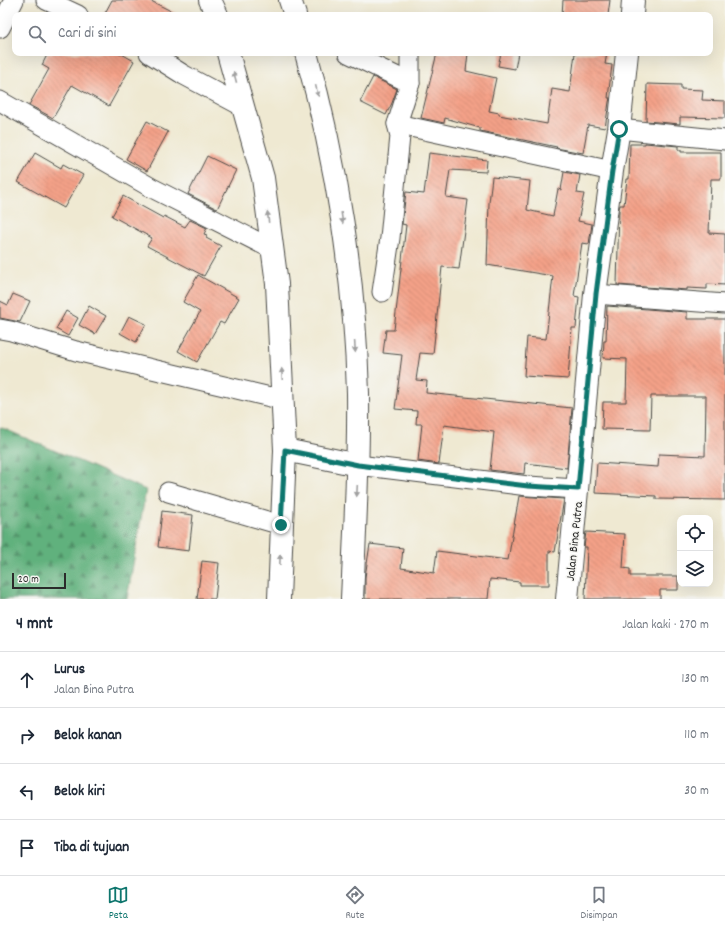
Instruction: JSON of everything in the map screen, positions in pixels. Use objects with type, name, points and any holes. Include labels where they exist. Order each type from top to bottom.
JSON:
[{"type":"main road","points":[[210,0],[216,12]]},
{"type":"main road","points":[[290,0],[294,12]]},
{"type":"main road","points":[[632,12],[633,0]]},
{"type":"main road","points":[[229,56],[263,178],[277,284],[285,450],[279,599]]},
{"type":"main road","points":[[307,56],[317,92],[333,170],[351,286],[358,392],[358,465],[352,599]]},
{"type":"main road","name":"Jalan Bina Putra","points":[[567,599],[596,294],[619,129],[627,56]]},
{"type":"main road","points":[[285,450],[358,465]]},
{"type":"street","points":[[0,28],[14,0]]},
{"type":"street","points":[[46,0],[72,12]]},
{"type":"street","points":[[154,56],[242,106]]},
{"type":"street","points":[[354,56],[410,83]]},
{"type":"street","points":[[382,292],[390,238],[400,136],[397,124],[410,83],[410,56]]},
{"type":"street","points":[[0,101],[152,188],[272,248]]},
{"type":"street","points":[[397,124],[612,171]]},
{"type":"street","points":[[619,129],[725,140]]},
{"type":"street","points":[[596,294],[725,304]]},
{"type":"street","points":[[0,329],[76,351],[283,400]]},
{"type":"street","points":[[358,465],[528,486],[578,489]]},
{"type":"street","points":[[168,492],[281,525]]},
{"type":"green space","points":[[0,427],[146,490],[127,599],[0,599]]},
{"type":"building","points":[[112,0],[149,0],[173,12],[106,12]]},
{"type":"building","points":[[563,0],[610,0],[608,12],[562,12]]},
{"type":"building","points":[[46,56],[125,56],[134,61],[109,106],[72,85],[53,118],[29,105],[49,69],[42,65]]},
{"type":"building","points":[[436,56],[468,56],[466,71],[496,78],[489,111],[499,113],[499,115],[547,124],[552,89],[570,92],[575,56],[606,56],[605,64],[612,65],[608,98],[610,98],[605,128],[588,125],[583,153],[480,131],[480,128],[445,118],[444,123],[421,118]]},
{"type":"building","points":[[500,56],[517,56],[515,69],[498,66]]},
{"type":"building","points":[[373,77],[397,89],[386,115],[360,102]]},
{"type":"building","points":[[647,84],[681,85],[681,89],[703,90],[702,100],[725,101],[725,118],[680,117],[680,124],[646,121]]},
{"type":"building","points":[[147,121],[168,132],[147,171],[126,159]]},
{"type":"building","points":[[645,143],[678,146],[678,150],[681,150],[681,152],[721,152],[721,179],[711,179],[709,233],[725,234],[725,285],[707,284],[707,289],[687,288],[687,290],[617,285],[619,209],[620,205],[624,205],[627,179],[629,179],[630,144]]},
{"type":"building","points":[[35,153],[61,168],[63,164],[83,175],[64,208],[18,182]]},
{"type":"building","points":[[429,153],[487,160],[486,172],[450,170],[446,197],[468,200],[459,269],[442,267],[433,354],[420,353],[416,380],[427,381],[426,393],[572,408],[567,468],[525,463],[524,474],[490,470],[494,432],[444,425],[439,464],[418,461],[422,424],[416,424],[417,411],[395,409],[402,355],[383,353],[386,330],[394,330],[406,225],[402,224],[406,192],[424,194]]},
{"type":"building","points":[[207,156],[236,170],[217,209],[188,194]]},
{"type":"building","points":[[564,172],[580,175],[577,193],[584,194],[578,221],[592,224],[589,244],[582,243],[574,296],[579,297],[576,328],[572,328],[568,379],[524,376],[527,337],[546,339],[553,276],[487,265],[489,203],[492,177],[530,181],[527,210],[553,216],[558,189],[561,190]]},
{"type":"building","points":[[123,196],[163,218],[164,216],[185,227],[190,220],[207,228],[204,234],[207,235],[206,238],[221,246],[204,276],[147,246],[152,238],[112,216]]},
{"type":"building","points":[[198,275],[239,298],[224,324],[220,322],[197,362],[178,351],[200,312],[183,302]]},
{"type":"building","points":[[13,294],[30,301],[20,322],[0,318],[0,301],[8,305]]},
{"type":"building","points":[[89,306],[106,316],[95,334],[79,325]]},
{"type":"building","points":[[607,306],[687,312],[687,319],[725,319],[725,500],[656,499],[656,496],[595,493],[597,463],[658,467],[659,454],[705,456],[706,396],[651,396],[650,430],[602,429],[603,402],[626,402],[627,359],[603,358],[604,341],[606,341]]},
{"type":"building","points":[[66,311],[78,318],[68,336],[56,329]]},
{"type":"building","points":[[129,316],[146,324],[136,342],[120,333]]},
{"type":"building","points":[[519,496],[564,499],[555,552],[549,551],[549,585],[520,585],[520,582],[490,579],[488,599],[365,599],[365,577],[370,544],[403,548],[401,568],[434,573],[437,551],[508,560]]},
{"type":"building","points":[[162,511],[193,515],[189,551],[158,547]]},
{"type":"building","points":[[586,532],[625,534],[623,568],[630,569],[630,576],[677,576],[678,590],[660,590],[660,599],[585,599],[587,547],[584,547]]},
{"type":"building","points":[[202,561],[219,563],[215,599],[197,599]]},
{"type":"route","points":[[281,525],[285,450],[358,465],[528,486],[578,489],[596,294],[619,129]]}]
